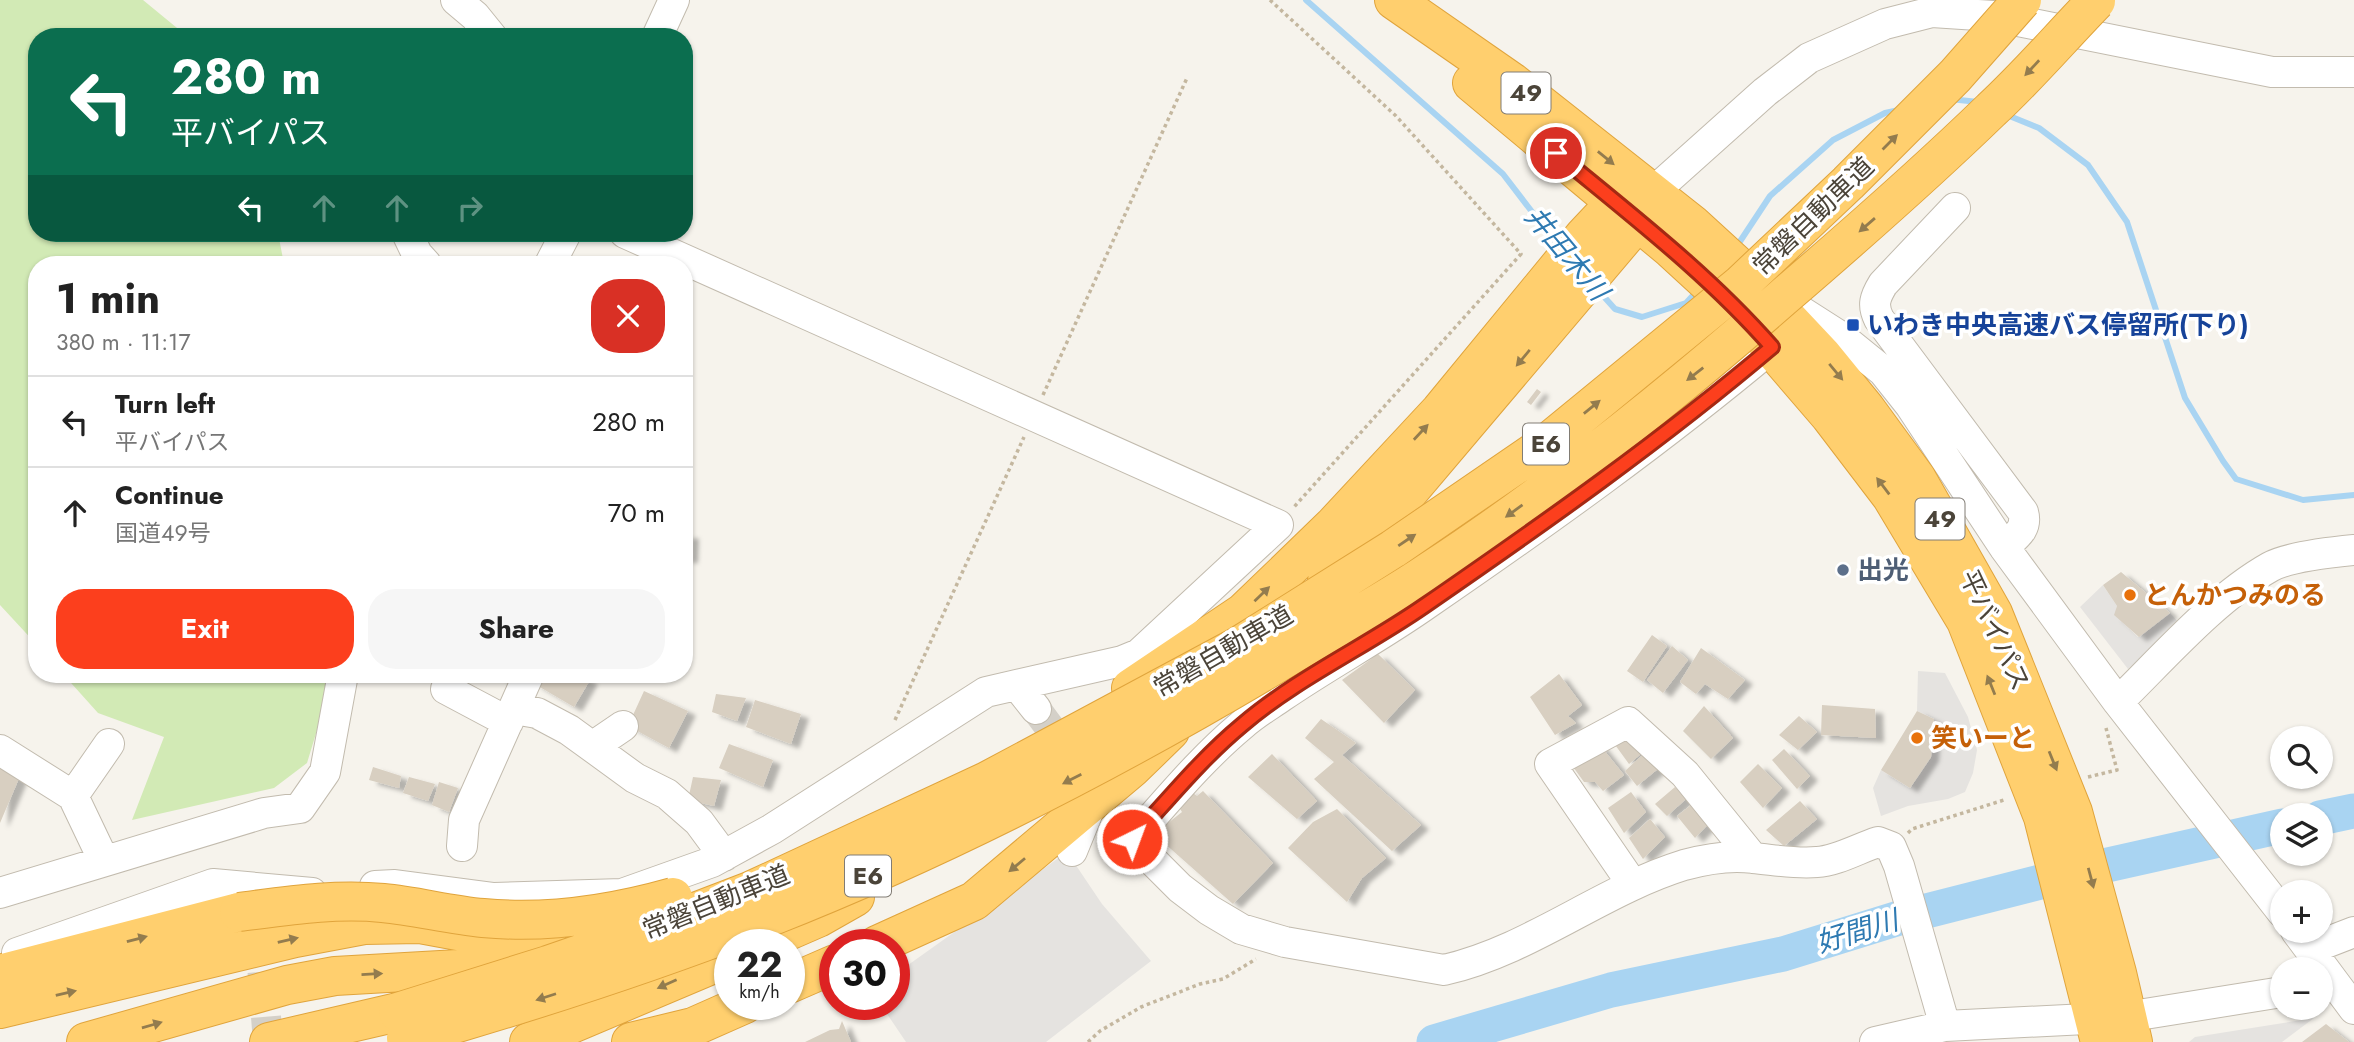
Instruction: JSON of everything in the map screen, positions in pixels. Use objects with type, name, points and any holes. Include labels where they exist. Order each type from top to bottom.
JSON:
[{"type":"highway","name":"49","points":[[1380,0],[1417,37],[1635,206]]},
{"type":"highway","name":"49","points":[[1394,0],[1512,82],[1635,206]]},
{"type":"highway","name":"常磐自動車道","points":[[399,1031],[481,988],[635,935],[750,891],[987,781],[1237,647],[1394,549],[1546,444],[1750,275],[1848,183],[1955,76],[2022,0]]},
{"type":"highway","name":"常磐自動車道","points":[[269,1042],[399,1031],[588,984],[769,917],[870,876],[1028,802],[1225,696],[1430,572],[1570,471],[1702,368],[1880,214],[1995,107],[2096,0]]},
{"type":"highway","name":"平バイパス","points":[[1635,206],[1682,237],[1739,282],[1822,355],[1866,408],[1917,479],[1993,613],[2067,802],[2098,970],[2113,1030]]},
{"type":"highway","points":[[910,930],[974,901],[1114,820],[1132,768],[1361,548],[1596,246],[1635,206]]},
{"type":"highway","name":"平バイパス","points":[[1739,282],[1744,316],[1830,416],[1891,496],[1966,621],[2067,802]]},
{"type":"highway","points":[[86,1042],[287,985],[335,976],[588,962],[775,893],[915,828],[976,768],[1113,700],[1244,612],[1333,526],[1440,411],[1556,296]]},
{"type":"highway","points":[[793,929],[818,918],[1028,802]]},
{"type":"highway","points":[[0,974],[250,900],[381,902],[484,918],[544,919],[626,910],[740,878],[891,825]]},
{"type":"highway","points":[[0,1009],[295,938],[364,925],[420,924],[512,942],[630,945]]},
{"type":"highway","points":[[529,1042],[714,964]]},
{"type":"highway","points":[[631,1042],[685,1035],[714,1020]]},
{"type":"street","points":[[456,0],[485,28]]},
{"type":"street","points":[[661,28],[674,0]]},
{"type":"street","points":[[1635,206],[1765,92],[1809,58],[1885,24],[1932,12],[1993,16],[2272,72],[2354,72]]},
{"type":"street","points":[[1955,208],[1883,284],[1876,296],[1874,308],[1879,319],[2023,512],[2026,521],[2022,530],[2004,547]]},
{"type":"street","points":[[645,242],[677,256]]},
{"type":"street","points":[[0,957],[213,884],[250,900],[357,886],[395,885],[494,898],[622,894],[724,856],[772,829],[986,692],[1122,661],[1139,654],[1278,524],[693,263]]},
{"type":"street","points":[[1739,282],[1820,322],[1883,371],[1910,405],[2004,547],[2118,702],[2270,897]]},
{"type":"street","points":[[1072,851],[1202,761],[1244,723],[1317,673],[1415,613],[1551,518],[1668,431],[1772,347]]},
{"type":"street","points":[[2118,702],[2223,602],[2272,566],[2354,550]]},
{"type":"street","points":[[0,893],[264,813],[300,808],[325,772],[341,683]]},
{"type":"street","points":[[462,846],[464,820],[524,683]]},
{"type":"street","points":[[1017,684],[1035,709]]},
{"type":"street","points":[[446,689],[511,715],[537,713],[569,730],[635,778],[667,794],[699,822],[724,856]]},
{"type":"street","points":[[1633,885],[1550,764],[1628,722],[1685,774],[1753,858]]},
{"type":"street","points":[[605,755],[601,741],[623,726]]},
{"type":"street","points":[[73,796],[109,744]]},
{"type":"street","points":[[1,745],[73,796],[104,861]]},
{"type":"street","points":[[1114,820],[1180,888],[1241,929],[1285,942],[1444,970],[1468,965],[1509,950],[1633,885],[1685,865],[1731,857],[1792,863],[1821,862],[1878,842],[1895,857],[1942,1016]]},
{"type":"street","points":[[2333,935],[2354,932]]},
{"type":"street","points":[[2333,990],[2354,1009]]},
{"type":"street","points":[[1875,1042],[1942,1016],[2113,1030],[2270,995]]},
{"type":"path","points":[[1270,0],[1396,116],[1521,254],[1278,524]]},
{"type":"path","points":[[2067,802],[2117,770],[2101,710],[2118,702]]},
{"type":"path","points":[[1895,857],[1912,828],[2004,800]]},
{"type":"path","points":[[1088,1042],[1100,1031],[1141,1007],[1200,984],[1223,979],[1285,942]]},
{"type":"green space","points":[[0,0],[143,0],[177,28],[28,28],[28,242],[280,242],[282,256],[28,256],[28,635],[0,605]]},
{"type":"green space","points":[[71,683],[331,683],[307,763],[274,788],[132,820],[164,737],[98,713]]},
{"type":"shaded area","points":[[2103,585],[2117,606],[2115,615],[2138,637],[2170,613],[2180,624],[2128,669],[2080,607]]},
{"type":"shaded area","points":[[1918,671],[1945,673],[1968,717],[1977,750],[1973,773],[1965,792],[1948,799],[1908,806],[1881,816],[1873,788],[1881,770],[1910,788],[1931,757],[1934,719],[1917,711]]},
{"type":"shaded area","points":[[1067,852],[1102,904],[1151,961],[1046,1042],[906,1042],[891,1020],[910,1020],[910,964]]},
{"type":"shaded area","points":[[2311,1020],[2282,1042],[2189,1042],[2195,1037]]},
{"type":"building","points":[[1537,389],[1541,392],[1531,405],[1527,402]]},
{"type":"building","name":"とんかつみのる","points":[[2121,572],[2170,613],[2139,637],[2114,615],[2117,606],[2103,585]]},
{"type":"building","points":[[1652,635],[1667,646],[1643,682],[1627,671]]},
{"type":"building","points":[[1672,646],[1688,660],[1663,693],[1647,680]]},
{"type":"building","points":[[1701,648],[1745,680],[1728,699],[1705,684],[1696,694],[1680,682]]},
{"type":"building","points":[[1378,654],[1415,690],[1384,723],[1342,680]]},
{"type":"building","points":[[1559,674],[1582,705],[1568,716],[1576,723],[1555,735],[1530,697]]},
{"type":"building","points":[[533,683],[588,683],[574,707]]},
{"type":"building","points":[[644,691],[688,711],[669,748],[628,726]]},
{"type":"building","points":[[716,694],[746,698],[737,721],[712,712]]},
{"type":"building","points":[[755,700],[801,714],[791,744],[746,727]]},
{"type":"building","points":[[1822,705],[1875,709],[1876,738],[1821,735]]},
{"type":"building","points":[[1704,706],[1733,738],[1711,759],[1683,731]]},
{"type":"building","name":"笑いーと","points":[[1917,711],[1934,719],[1931,757],[1910,788],[1881,770]]},
{"type":"building","points":[[1799,716],[1817,732],[1798,750],[1779,735]]},
{"type":"building","points":[[1321,719],[1356,743],[1342,755],[1421,825],[1392,851],[1314,779],[1334,762],[1305,738]]},
{"type":"building","points":[[1630,730],[1642,753],[1629,764],[1613,742]]},
{"type":"building","points":[[729,744],[773,760],[763,787],[719,768]]},
{"type":"building","points":[[1599,744],[1624,775],[1603,791],[1595,782],[1584,782],[1568,760]]},
{"type":"building","points":[[1651,747],[1665,763],[1637,786],[1625,771]]},
{"type":"building","points":[[1784,749],[1810,776],[1797,789],[1772,760]]},
{"type":"building","points":[[1272,754],[1317,801],[1297,819],[1248,777]]},
{"type":"building","points":[[1758,764],[1782,788],[1763,808],[1740,782]]},
{"type":"building","points":[[0,765],[20,776],[0,823]]},
{"type":"building","points":[[373,767],[401,776],[399,788],[369,780]]},
{"type":"building","points":[[409,777],[435,784],[428,801],[403,793]]},
{"type":"building","points":[[693,777],[721,780],[714,806],[688,800]]},
{"type":"building","points":[[439,782],[458,788],[449,812],[432,805]]},
{"type":"building","points":[[1675,787],[1686,799],[1667,816],[1655,804]]},
{"type":"building","points":[[1189,790],[1197,796],[1203,791],[1273,863],[1233,904],[1154,834],[1182,812],[1177,804]]},
{"type":"building","points":[[1631,792],[1646,812],[1624,833],[1608,808]]},
{"type":"building","points":[[1700,798],[1714,818],[1695,838],[1677,816]]},
{"type":"building","points":[[1800,801],[1817,819],[1784,846],[1766,830]]},
{"type":"building","points":[[1337,809],[1386,858],[1362,878],[1347,902],[1288,848],[1313,822]]},
{"type":"building","points":[[1650,819],[1665,837],[1643,859],[1629,838]]},
{"type":"building","points":[[842,1021],[851,1042],[805,1042],[830,1030],[839,1029]]},
{"type":"building","points":[[2326,1024],[2349,1042],[2302,1042]]},
{"type":"waterway","name":"井田木川","points":[[1306,0],[1503,174],[1559,247]]},
{"type":"waterway","name":"井田木川","points":[[1950,99],[1978,102]]},
{"type":"waterway","name":"井田木川","points":[[1735,249],[1770,196],[1833,140],[1885,113],[1899,110]]},
{"type":"waterway","name":"井田木川","points":[[2007,115],[2039,128],[2088,165],[2127,222],[2185,398],[2236,479],[2303,500],[2354,495]]},
{"type":"waterway","name":"井田木川","points":[[1597,289],[1615,309],[1642,317],[1686,303],[1697,291]]},
{"type":"waterway","name":"好間川","points":[[2333,815],[2354,811]]},
{"type":"waterway","name":"好間川","points":[[1434,1042],[1611,990],[1783,954],[1899,918],[2103,866],[2270,829]]},
{"type":"tunnel","points":[[1036,709],[1118,820]]},
{"type":"tunnel","points":[[259,927],[268,1042]]},
{"type":"place","name":"いわき中央高速バス停留所(下り)","points":[[1853,325]]},
{"type":"place","name":"出光","points":[[1843,570]]},
{"type":"place","name":"とんかつみのる","points":[[2130,595]]},
{"type":"place","name":"笑いーと","points":[[1917,738]]},
{"type":"route","points":[[1132,839],[1202,761],[1244,723],[1317,673],[1415,613],[1551,518],[1625,465],[1772,347],[1744,316],[1685,261],[1556,153]]}]
